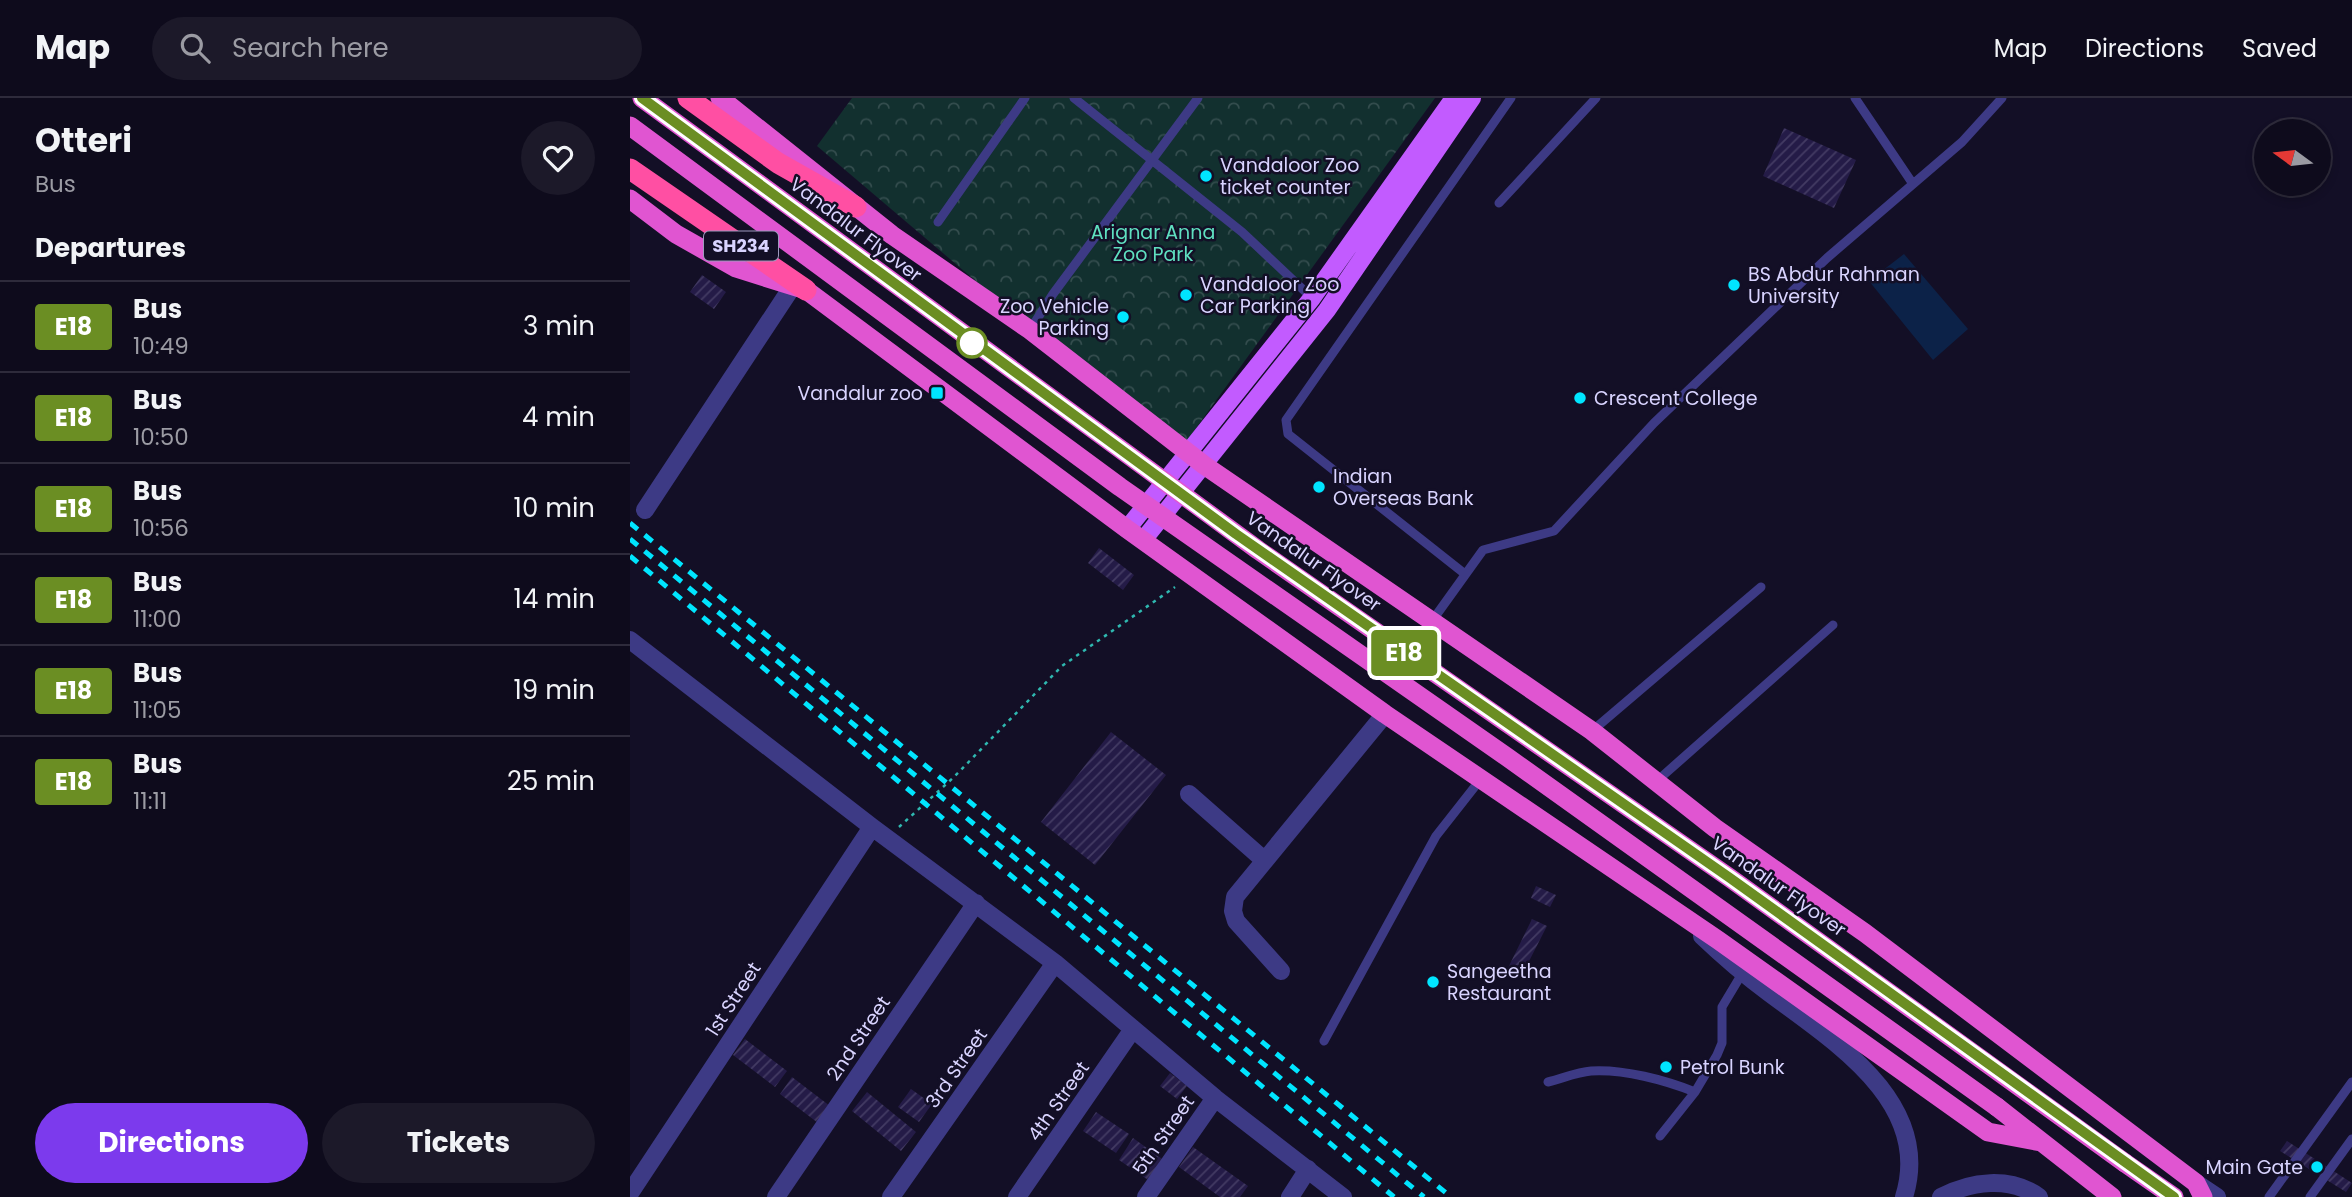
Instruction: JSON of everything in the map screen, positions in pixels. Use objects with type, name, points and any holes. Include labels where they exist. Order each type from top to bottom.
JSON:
[{"type":"highway","name":"Vandalur Flyover","points":[[642,98],[1236,534],[1730,878],[2174,1197]]},
{"type":"highway","points":[[688,98],[778,163],[856,207]]},
{"type":"highway","points":[[720,98],[856,207],[1030,330],[1188,453],[1592,731],[1658,780],[1715,828],[1864,933],[2199,1190]]},
{"type":"highway","points":[[630,126],[1120,487],[1507,757],[1997,1107],[2112,1197]]},
{"type":"highway","name":"SH234","points":[[630,169],[799,288]]},
{"type":"highway","points":[[630,200],[676,234],[736,268],[799,288],[1385,714],[1677,912],[1987,1132],[2042,1142]]},
{"type":"main road","points":[[1135,534],[1188,453],[1312,298],[1454,98]]},
{"type":"main road","points":[[1135,534],[1205,465],[1326,310],[1472,98]]},
{"type":"street","points":[[645,510],[799,288]]},
{"type":"street","points":[[630,640],[876,831],[1055,963],[1215,1098],[1343,1197]]},
{"type":"street","points":[[1281,971],[1236,921],[1233,911],[1235,897],[1385,714]]},
{"type":"street","points":[[1189,794],[1264,860]]},
{"type":"street","name":"1st Street","points":[[630,1193],[876,831]]},
{"type":"street","name":"2nd Street","points":[[776,1197],[976,903]]},
{"type":"street","points":[[1677,912],[1766,991],[1855,1058],[1885,1094],[1902,1125],[1909,1157],[1903,1197]]},
{"type":"street","name":"3rd Street","points":[[891,1197],[1055,963]]},
{"type":"street","name":"4th Street","points":[[1017,1197],[1133,1029]]},
{"type":"street","name":"5th Street","points":[[1146,1197],[1215,1098]]},
{"type":"street","points":[[1290,1197],[1308,1169]]},
{"type":"street","points":[[1941,1197],[1974,1184],[2010,1184],[2039,1197]]},
{"type":"street","points":[[2199,1190],[2217,1197]]},
{"type":"lane","points":[[938,222],[1025,98]]},
{"type":"lane","points":[[1074,98],[1242,232],[1312,298]]},
{"type":"lane","points":[[1030,330],[1053,294],[1198,98]]},
{"type":"lane","points":[[1465,573],[1288,434],[1286,421],[1511,98]]},
{"type":"lane","points":[[1499,203],[1596,98]]},
{"type":"lane","points":[[1855,98],[1913,184]]},
{"type":"lane","points":[[1432,623],[1483,550],[1554,531],[1654,423],[1827,258],[1962,142],[2002,98]]},
{"type":"lane","points":[[1592,731],[1762,587]]},
{"type":"lane","points":[[1658,780],[1833,625]]},
{"type":"lane","points":[[1324,1041],[1436,836],[1480,780]]},
{"type":"lane","points":[[1660,1136],[1695,1092],[1722,1043],[1722,1007],[1743,972]]},
{"type":"lane","points":[[1548,1082],[1589,1071],[1605,1072],[1632,1075],[1695,1092]]},
{"type":"lane","points":[[2269,1197],[2352,1082]]},
{"type":"lane","points":[[2310,1197],[2352,1139]]},
{"type":"path","points":[[876,831],[908,822],[1062,666],[1142,612],[1191,574]]},
{"type":"green space","name":"Arignar Anna Zoo Park","points":[[852,98],[1435,98],[1178,453],[817,146]]},
{"type":"water","points":[[1904,254],[1968,329],[1933,360],[1869,281]]},
{"type":"building","points":[[1784,128],[1856,160],[1834,208],[1763,176]]},
{"type":"building","points":[[702,275],[726,292],[714,309],[690,292]]},
{"type":"building","points":[[1099,548],[1134,575],[1123,590],[1088,563]]},
{"type":"building","points":[[1111,732],[1166,775],[1095,865],[1041,822]]},
{"type":"building","points":[[1536,886],[1556,895],[1550,907],[1531,898]]},
{"type":"building","points":[[1532,919],[1547,926],[1522,975],[1508,968]]},
{"type":"building","points":[[745,1039],[787,1071],[775,1087],[733,1055]]},
{"type":"building","points":[[1170,1073],[1187,1086],[1177,1099],[1160,1086]]},
{"type":"building","points":[[792,1077],[830,1106],[818,1123],[780,1094]]},
{"type":"building","points":[[911,1089],[932,1104],[919,1122],[898,1107]]},
{"type":"building","points":[[867,1092],[916,1132],[901,1151],[852,1111]]},
{"type":"building","points":[[1096,1112],[1129,1134],[1116,1153],[1083,1131]]},
{"type":"building","points":[[1133,1138],[1165,1161],[1151,1182],[1119,1160]]},
{"type":"building","name":"Main Gate","points":[[2287,1141],[2352,1183],[2346,1192],[2280,1151]]},
{"type":"building","points":[[1193,1147],[1248,1186],[1240,1197],[1220,1197],[1179,1167]]},
{"type":"railway","points":[[630,523],[1451,1197]]},
{"type":"railway","points":[[630,539],[1424,1197]]},
{"type":"railway","points":[[630,556],[1394,1197]]},
{"type":"bus line","name":"E18","points":[[642,98],[964,337],[1236,534],[1730,878],[2174,1197]]},
{"type":"place","name":"Vandaloor Zoo ticket counter","points":[[1206,176]]},
{"type":"place","name":"BS Abdur Rahman University","points":[[1734,285]]},
{"type":"place","name":"Vandaloor Zoo Car Parking","points":[[1186,295]]},
{"type":"place","name":"Zoo Vehicle Parking","points":[[1123,317]]},
{"type":"place","name":"Vandalur zoo","points":[[937,393]]},
{"type":"place","name":"Crescent College","points":[[1580,398]]},
{"type":"place","name":"Indian Overseas Bank","points":[[1319,487]]},
{"type":"place","name":"Sangeetha Restaurant","points":[[1433,982]]},
{"type":"place","name":"Petrol Bunk","points":[[1666,1067]]},
{"type":"place","name":"Main Gate","points":[[2317,1167]]}]
